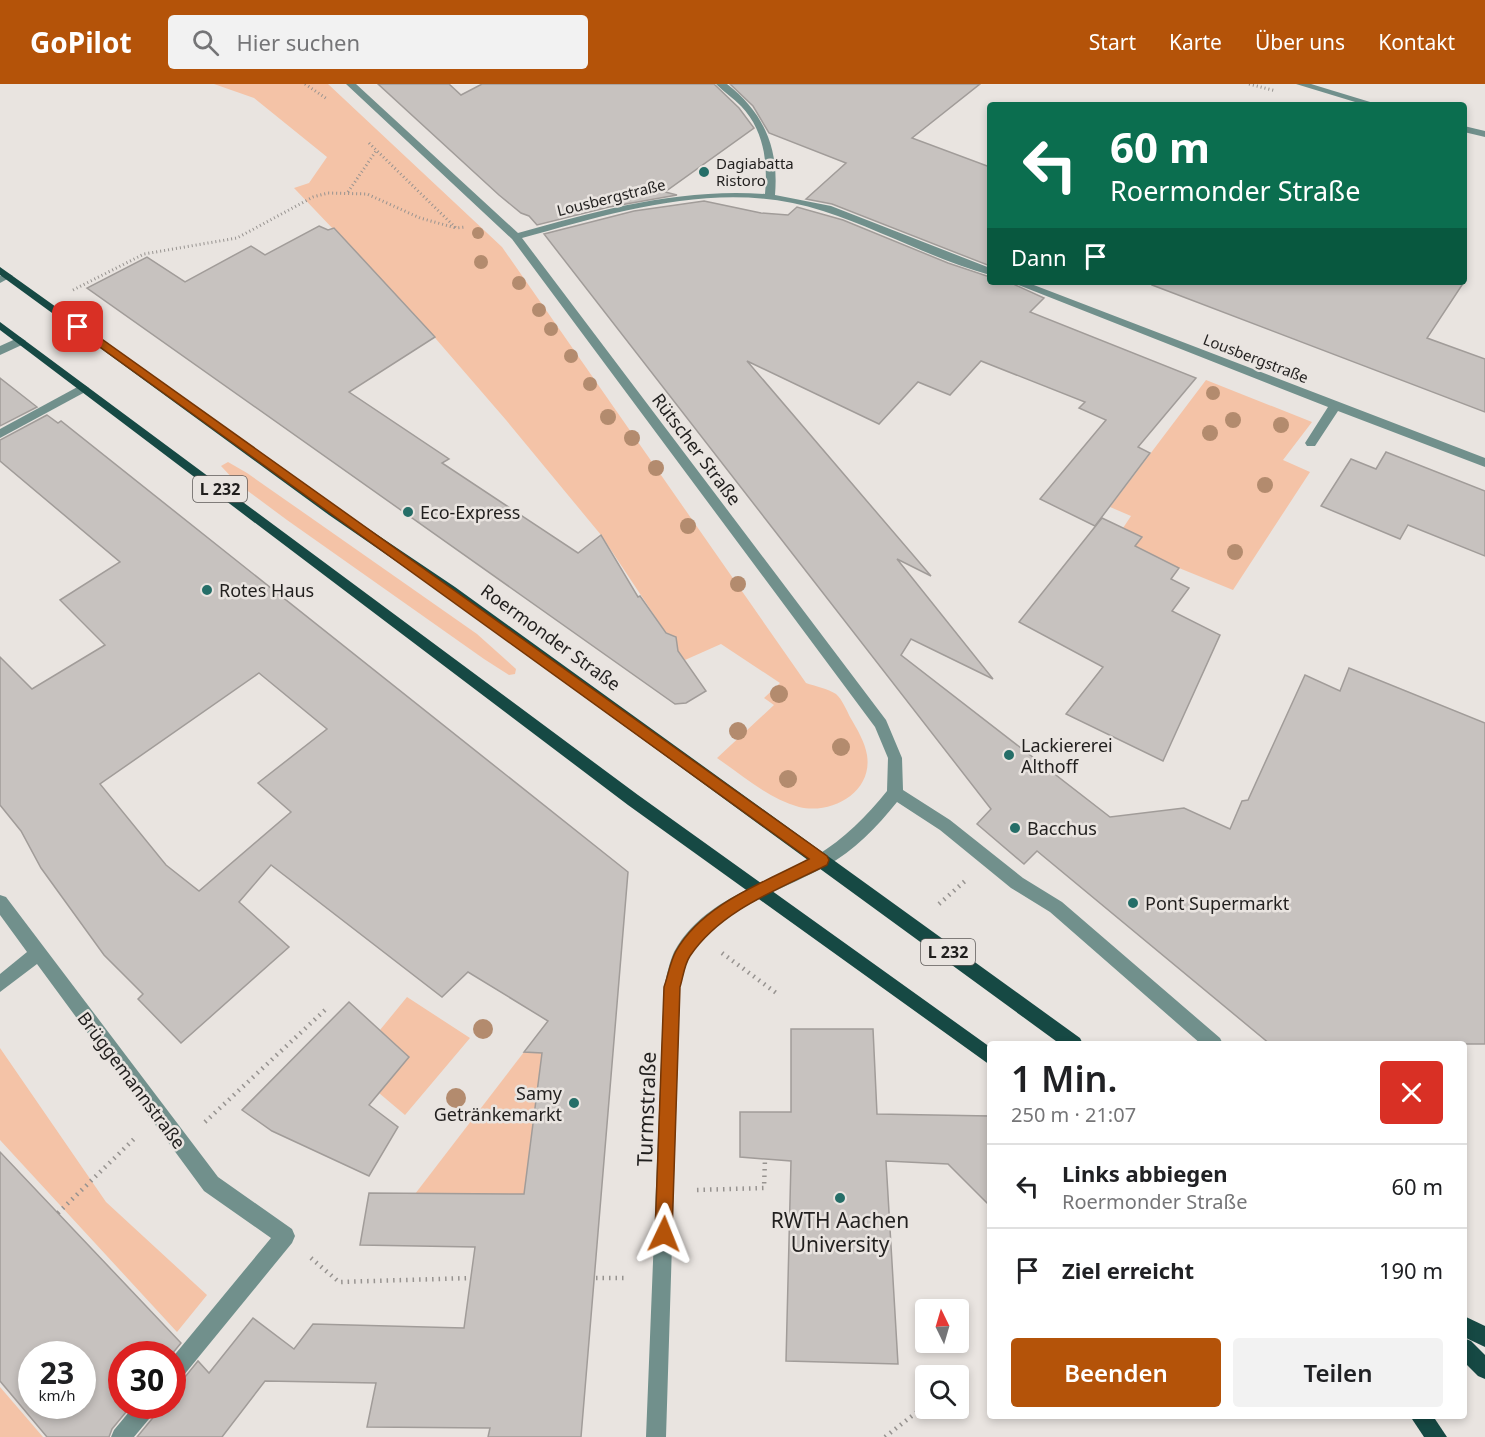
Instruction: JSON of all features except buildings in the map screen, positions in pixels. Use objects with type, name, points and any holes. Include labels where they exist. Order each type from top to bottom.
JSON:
[{"type":"main road","name":"Roermonder Straße","points":[[3,275],[46,303],[249,452],[450,591],[1070,1041]]},
{"type":"main road","name":"L 232","points":[[0,325],[759,891],[987,1055]]},
{"type":"main road","points":[[1467,1328],[1485,1337]]},
{"type":"main road","points":[[1467,1351],[1485,1369]]},
{"type":"street","name":"Rütscher Straße","points":[[351,84],[516,237],[881,724],[895,758],[895,793]]},
{"type":"street","points":[[721,84],[743,100],[759,122],[768,149],[773,177],[770,196]]},
{"type":"street","points":[[1301,84],[1364,102]]},
{"type":"street","points":[[1467,130],[1485,134]]},
{"type":"street","name":"Lousbergstraße","points":[[516,237],[629,205],[666,197],[699,194],[770,196],[813,204],[987,271]]},
{"type":"street","name":"Lousbergstraße","points":[[1024,285],[1485,463]]},
{"type":"street","points":[[0,351],[20,340]]},
{"type":"street","points":[[0,434],[84,388]]},
{"type":"street","points":[[1311,443],[1335,405]]},
{"type":"street","points":[[822,860],[865,830],[895,793],[945,825],[1017,884],[1056,907],[1211,1041]]},
{"type":"street","name":"Turmstraße","points":[[656,1437],[672,987],[681,955],[698,935],[725,910],[822,860]]},
{"type":"street","name":"Brüggemannstraße","points":[[0,902],[211,1184],[285,1236]]},
{"type":"street","points":[[0,984],[37,954]]},
{"type":"street","points":[[186,1357],[285,1236]]},
{"type":"street","points":[[121,1437],[136,1419]]},
{"type":"path","points":[[348,192],[376,151]]},
{"type":"path","points":[[46,303],[144,254],[237,238],[313,197],[348,192],[367,194],[420,218],[456,228]]},
{"type":"path","points":[[698,935],[779,994]]},
{"type":"path","points":[[181,1145],[325,1010]]},
{"type":"path","points":[[58,1213],[158,1115]]},
{"type":"path","points":[[666,1191],[764,1188],[765,1159]]},
{"type":"path","points":[[285,1236],[339,1282],[471,1278]]},
{"type":"path","points":[[885,1437],[915,1414]]},
{"type":"shaded area","points":[[214,84],[328,84],[502,247],[806,683],[833,692],[840,699],[860,736],[867,755],[864,780],[857,790],[837,804],[812,809],[799,807],[766,792],[717,758],[774,705],[764,698],[780,683],[721,644],[685,660],[678,651],[676,637],[666,633],[601,535],[506,420],[417,317],[294,188],[309,183],[327,157],[254,98]]},
{"type":"shaded area","points":[[1206,380],[1312,422],[1283,460],[1310,472],[1233,590],[1179,568],[1135,546],[1141,537],[1123,528],[1131,516],[1110,507]]},
{"type":"shaded area","points":[[228,462],[477,634],[516,669],[515,674],[509,675],[484,659],[287,520],[237,483],[221,466]]},
{"type":"shaded area","points":[[407,997],[470,1038],[405,1115],[379,1093],[409,1057],[380,1030]]},
{"type":"shaded area","points":[[0,1048],[106,1202],[207,1295],[177,1332],[0,1140]]},
{"type":"shaded area","points":[[524,1052],[542,1053],[524,1195],[415,1194]]},
{"type":"shaded area","points":[[0,1387],[18,1408],[18,1419],[28,1419],[43,1437],[0,1437]]},
{"type":"place","name":"Dagiabatta Ristoro","points":[[704,172]]},
{"type":"place","name":"Eco-Express","points":[[408,512]]},
{"type":"place","name":"Rotes Haus","points":[[207,590]]},
{"type":"place","name":"Lackiererei Althoff","points":[[1009,755]]},
{"type":"place","name":"Bacchus","points":[[1015,828]]},
{"type":"place","name":"Pont Supermarkt","points":[[1133,903]]},
{"type":"place","name":"Samy Getränkemarkt","points":[[574,1103]]},
{"type":"place","name":"RWTH Aachen University","points":[[840,1198]]},
{"type":"route","points":[[78,327],[249,452],[450,591],[822,860],[725,910],[698,935],[681,955],[672,987],[664,1234]]}]
